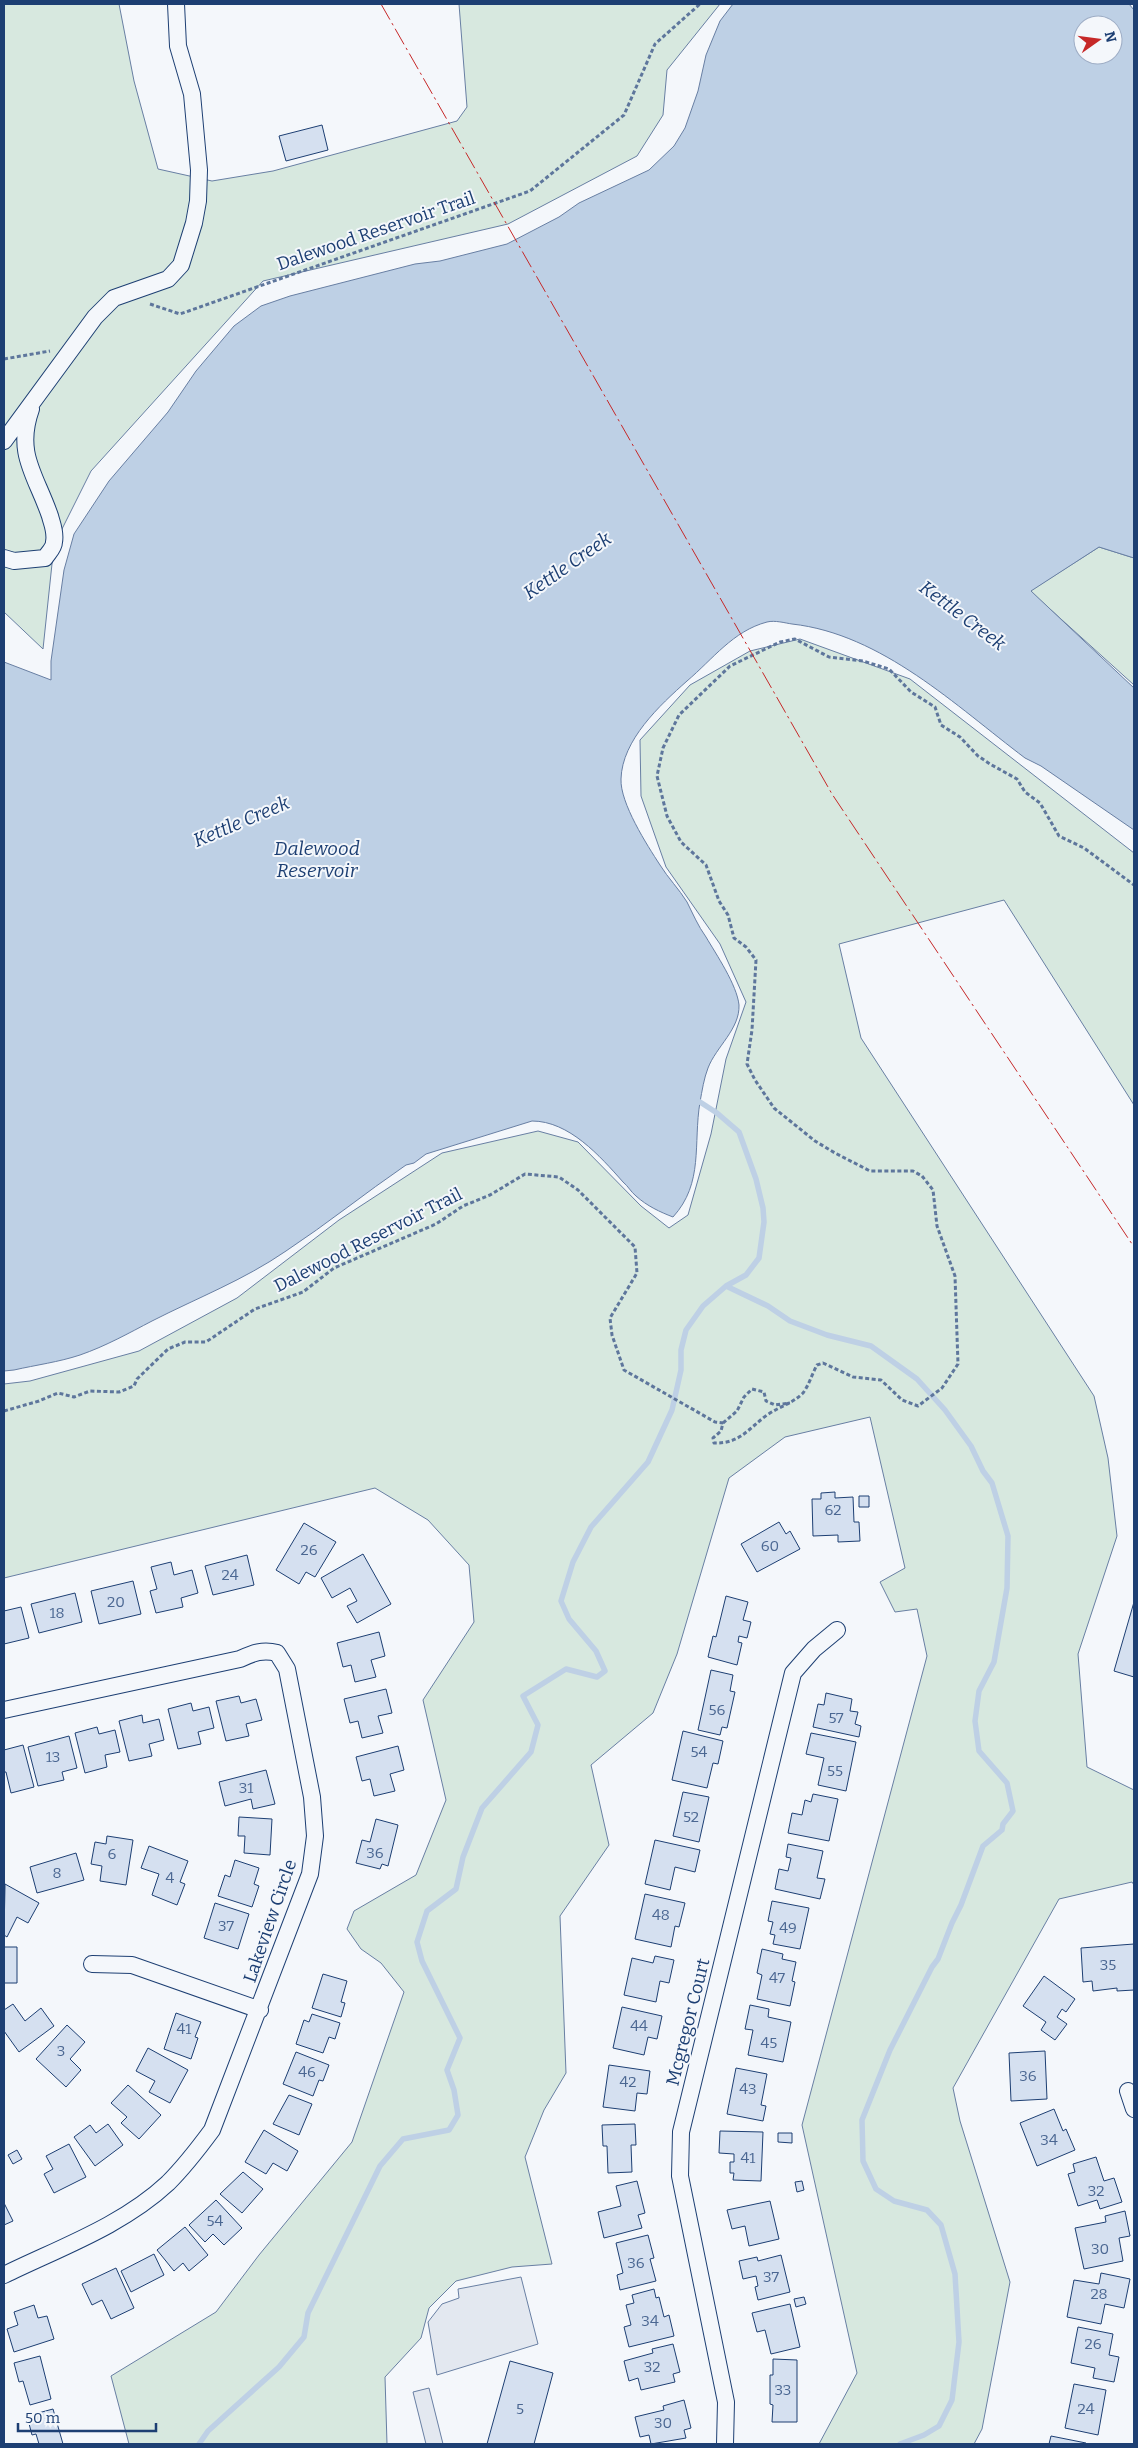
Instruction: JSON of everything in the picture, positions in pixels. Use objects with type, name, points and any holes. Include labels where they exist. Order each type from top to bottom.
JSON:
[{"type":"street","points":[[4,441],[95,317],[114,298],[168,279],[181,265],[194,223],[198,201],[197,126],[192,94],[178,46],[176,4]]},
{"type":"street","points":[[4,558],[14,561],[45,558],[54,544],[55,533],[47,508],[33,479],[24,442],[26,425],[34,402]]},
{"type":"street","name":"Mcgregor Court","points":[[725,2444],[726,2402],[680,2176],[681,2132],[793,1673],[814,1649],[837,1630]]},
{"type":"street","name":"Lakeview Circle","points":[[4,1710],[240,1659],[257,1651],[268,1650],[277,1653],[287,1669],[291,1688],[312,1797],[315,1836],[310,1874],[260,2010],[212,2130],[191,2158],[166,2184],[124,2215],[4,2275]]},
{"type":"street","points":[[92,1964],[132,1965],[260,2010]]},
{"type":"street","points":[[1128,2091],[1134,2109]]},
{"type":"path","name":"Dalewood Reservoir Trail","points":[[123,295],[180,314],[530,191],[624,115],[655,44],[700,4]]},
{"type":"path","points":[[4,360],[53,351]]},
{"type":"path","points":[[793,1403],[775,1405],[766,1401],[764,1392],[752,1389],[744,1397],[737,1410],[723,1423],[721,1431],[713,1438],[714,1443],[727,1444],[752,1430],[767,1415],[793,1403],[805,1391],[817,1365],[823,1363],[853,1377],[881,1380],[902,1400],[918,1406],[925,1402],[942,1388],[958,1364],[955,1276],[937,1226],[933,1190],[922,1176],[913,1172],[870,1171],[822,1145],[774,1108],[755,1080],[747,1064],[752,1030],[756,960],[746,946],[734,938],[728,915],[719,901],[706,865],[681,842],[666,816],[657,776],[663,748],[679,715],[730,666],[780,642],[795,639],[829,657],[863,661],[889,669],[911,692],[935,707],[941,725],[960,737],[978,756],[1017,778],[1025,792],[1040,803],[1059,836],[1084,848],[1134,885]]},
{"type":"path","name":"Dalewood Reservoir Trail","points":[[4,1411],[39,1401],[58,1392],[74,1397],[90,1391],[119,1392],[134,1386],[136,1379],[168,1349],[185,1342],[206,1342],[255,1309],[303,1292],[334,1268],[436,1224],[463,1206],[490,1194],[525,1174],[559,1177],[578,1190],[635,1247],[636,1273],[610,1318],[624,1370],[629,1375],[715,1422],[723,1423]]},
{"type":"shaded area","points":[[4,4],[119,4],[134,81],[158,169],[212,181],[273,171],[457,121],[467,107],[459,4],[720,4],[667,70],[663,115],[637,156],[508,224],[263,281],[91,471],[54,545],[43,649],[4,612]]},
{"type":"shaded area","points":[[1099,547],[1134,558],[1134,685],[1030,591]]},
{"type":"shaded area","points":[[800,639],[910,679],[1134,853],[1134,1105],[1004,900],[839,944],[861,1038],[1094,1396],[1108,1458],[1117,1536],[1078,1654],[1087,1767],[1134,1790],[1134,1885],[1132,1882],[1059,1899],[953,2088],[960,2121],[1010,2282],[982,2429],[974,2444],[819,2444],[857,2373],[802,2125],[927,1656],[917,1609],[895,1612],[880,1582],[905,1568],[870,1417],[785,1437],[729,1478],[677,1654],[653,1713],[591,1765],[609,1845],[560,1916],[566,2073],[544,2110],[525,2157],[552,2264],[512,2267],[456,2281],[429,2308],[421,2338],[385,2377],[387,2444],[129,2444],[111,2376],[216,2312],[259,2255],[352,2142],[404,1992],[381,1963],[361,1949],[347,1929],[354,1911],[416,1875],[446,1800],[423,1700],[474,1622],[469,1565],[428,1520],[375,1488],[4,1578],[4,1384],[30,1381],[139,1351],[237,1298],[339,1220],[442,1153],[538,1131],[578,1142],[641,1206],[669,1228],[688,1215],[711,1134],[726,1059],[746,1002],[720,944],[666,867],[641,796],[640,740],[690,685],[750,651]]},
{"type":"shaded area","points":[[521,2277],[538,2344],[437,2375],[428,2322],[442,2304],[459,2298],[458,2289]]},
{"type":"shaded area","points":[[429,2388],[443,2444],[426,2444],[413,2392]]},
{"type":"water","name":"Dalewood Reservoir","points":[[733,4],[1129,4],[1134,10],[1134,558],[1099,547],[1031,591],[1134,688],[1134,830],[1041,766],[1025,758],[945,695],[887,657],[857,642],[825,630],[777,621],[755,626],[724,647],[676,691],[644,724],[628,751],[621,779],[625,800],[635,824],[663,870],[687,902],[730,979],[739,1005],[736,1022],[712,1060],[707,1072],[700,1102],[696,1162],[693,1177],[683,1204],[673,1217],[640,1200],[594,1151],[571,1133],[546,1123],[532,1121],[426,1154],[414,1163],[406,1165],[270,1261],[237,1280],[108,1343],[56,1362],[4,1371],[4,662],[51,680],[51,661],[64,570],[74,534],[109,481],[168,412],[196,371],[234,326],[261,306],[290,296],[415,264],[440,261],[507,244],[559,217],[579,203],[649,170],[674,146],[685,128],[698,91],[706,55],[720,21]]},
{"type":"building","points":[[322,125],[328,150],[286,161],[279,136]]},
{"type":"building","points":[[835,1492],[835,1498],[853,1497],[854,1522],[859,1522],[860,1541],[838,1542],[838,1535],[813,1536],[812,1499],[821,1499],[821,1493]]},
{"type":"building","points":[[859,1496],[869,1496],[869,1507],[859,1507]]},
{"type":"building","points":[[779,1522],[786,1534],[790,1531],[800,1549],[757,1572],[741,1544]]},
{"type":"building","points":[[304,1523],[336,1542],[315,1577],[306,1572],[299,1584],[276,1570]]},
{"type":"building","points":[[363,1554],[391,1604],[357,1623],[347,1606],[357,1601],[350,1588],[332,1598],[321,1578]]},
{"type":"building","points":[[247,1555],[254,1585],[213,1595],[205,1566]]},
{"type":"building","points":[[171,1562],[174,1575],[192,1570],[198,1593],[181,1598],[183,1607],[156,1613],[150,1591],[157,1589],[151,1567]]},
{"type":"building","points":[[133,1581],[141,1614],[99,1624],[91,1591]]},
{"type":"building","points":[[75,1593],[82,1622],[39,1633],[31,1604]]},
{"type":"building","points":[[726,1596],[748,1602],[743,1620],[751,1622],[747,1638],[739,1636],[738,1642],[742,1643],[737,1665],[708,1657],[713,1636],[716,1637]]},
{"type":"building","points":[[1134,1602],[1134,1677],[1114,1671]]},
{"type":"building","points":[[21,1607],[29,1638],[4,1644],[4,1611]]},
{"type":"building","points":[[379,1632],[385,1656],[371,1660],[376,1677],[355,1682],[351,1665],[343,1667],[337,1643]]},
{"type":"building","points":[[711,1670],[733,1675],[730,1691],[735,1692],[727,1728],[722,1727],[720,1735],[698,1730]]},
{"type":"building","points":[[386,1689],[392,1713],[378,1716],[383,1733],[362,1738],[358,1721],[350,1723],[344,1699]]},
{"type":"building","points":[[826,1693],[852,1699],[850,1711],[858,1712],[855,1724],[861,1726],[859,1737],[813,1727],[818,1704],[824,1705]]},
{"type":"building","points":[[239,1696],[241,1703],[256,1699],[262,1720],[246,1724],[249,1736],[226,1741],[216,1701]]},
{"type":"building","points":[[191,1703],[193,1711],[209,1707],[214,1728],[198,1732],[201,1744],[178,1749],[168,1709]]},
{"type":"building","points":[[142,1715],[143,1723],[159,1719],[164,1740],[149,1744],[152,1756],[129,1761],[119,1721]]},
{"type":"building","points":[[97,1727],[99,1734],[115,1730],[120,1752],[105,1755],[107,1767],[85,1773],[75,1733]]},
{"type":"building","points":[[683,1731],[723,1741],[718,1764],[713,1763],[707,1788],[672,1780]]},
{"type":"building","points":[[811,1733],[856,1742],[846,1791],[818,1785],[824,1758],[806,1754]]},
{"type":"building","points":[[69,1736],[77,1768],[62,1772],[64,1780],[38,1786],[28,1747]]},
{"type":"building","points":[[23,1745],[34,1787],[11,1793],[6,1772],[4,1772],[4,1750]]},
{"type":"building","points":[[398,1746],[404,1770],[390,1774],[395,1791],[374,1796],[370,1779],[362,1781],[356,1757]]},
{"type":"building","points":[[266,1770],[275,1804],[253,1809],[251,1799],[225,1806],[219,1782]]},
{"type":"building","points":[[683,1792],[709,1797],[699,1842],[673,1836]]},
{"type":"building","points":[[813,1794],[838,1799],[829,1841],[788,1833],[792,1813],[802,1815],[805,1800],[811,1802]]},
{"type":"building","points":[[239,1817],[272,1819],[270,1855],[244,1853],[245,1836],[238,1836]]},
{"type":"building","points":[[376,1819],[398,1825],[388,1866],[382,1864],[380,1869],[356,1863],[362,1840],[370,1842]]},
{"type":"building","points":[[107,1836],[133,1840],[126,1885],[100,1881],[102,1866],[91,1864],[95,1842],[106,1844]]},
{"type":"building","points":[[655,1840],[700,1850],[695,1872],[675,1867],[670,1890],[645,1884]]},
{"type":"building","points":[[788,1844],[823,1851],[817,1878],[825,1879],[820,1899],[775,1889],[779,1869],[788,1871],[791,1858],[786,1857]]},
{"type":"building","points":[[149,1846],[188,1861],[180,1882],[185,1884],[177,1905],[152,1895],[159,1874],[141,1868]]},
{"type":"building","points":[[76,1853],[84,1880],[37,1893],[30,1867]]},
{"type":"building","points":[[235,1860],[259,1868],[254,1884],[259,1886],[252,1907],[218,1896],[225,1875],[230,1877]]},
{"type":"building","points":[[5,1884],[39,1903],[28,1923],[17,1917],[7,1937],[4,1935]]},
{"type":"building","points":[[645,1894],[685,1903],[679,1927],[675,1926],[671,1947],[635,1939]]},
{"type":"building","points":[[772,1901],[809,1908],[800,1949],[773,1944],[775,1935],[770,1934],[773,1922],[768,1921]]},
{"type":"building","points":[[215,1903],[249,1914],[238,1949],[204,1938]]},
{"type":"building","points":[[1134,1944],[1134,1990],[1117,1991],[1117,1988],[1093,1991],[1092,1981],[1083,1982],[1081,1948]]},
{"type":"building","points":[[4,1947],[17,1947],[17,1983],[4,1983]]},
{"type":"building","points":[[762,1949],[783,1954],[782,1959],[796,1962],[792,1981],[795,1982],[790,2006],[757,1999],[762,1975],[757,1973]]},
{"type":"building","points":[[655,1956],[674,1960],[669,1983],[660,1981],[656,2002],[624,1995],[632,1958],[653,1963]]},
{"type":"building","points":[[323,1974],[347,1981],[341,2002],[345,2003],[341,2017],[312,2008]]},
{"type":"building","points":[[1044,1976],[1075,1999],[1066,2012],[1062,2009],[1057,2017],[1067,2024],[1055,2040],[1041,2030],[1046,2022],[1023,2006]]},
{"type":"building","points":[[13,2004],[25,2021],[41,2008],[54,2026],[19,2052],[4,2031],[4,2010]]},
{"type":"building","points":[[750,2005],[769,2009],[768,2017],[791,2022],[783,2062],[748,2055],[753,2030],[745,2029]]},
{"type":"building","points":[[622,2007],[662,2016],[657,2039],[648,2037],[644,2055],[613,2048]]},
{"type":"building","points":[[176,2013],[201,2022],[195,2037],[198,2038],[191,2059],[164,2049]]},
{"type":"building","points":[[312,2014],[340,2023],[335,2039],[329,2037],[323,2053],[296,2044],[304,2020],[309,2022]]},
{"type":"building","points":[[67,2025],[85,2042],[70,2059],[81,2070],[66,2087],[36,2059]]},
{"type":"building","points":[[148,2048],[188,2070],[170,2103],[149,2092],[155,2081],[136,2071]]},
{"type":"building","points":[[1045,2051],[1047,2099],[1011,2101],[1009,2053]]},
{"type":"building","points":[[296,2052],[329,2065],[323,2081],[319,2080],[313,2096],[283,2084]]},
{"type":"building","points":[[609,2065],[650,2071],[647,2094],[637,2093],[635,2111],[603,2107]]},
{"type":"building","points":[[736,2068],[767,2074],[761,2105],[766,2106],[763,2121],[727,2114]]},
{"type":"building","points":[[128,2085],[161,2115],[139,2139],[121,2123],[127,2117],[111,2103]]},
{"type":"building","points":[[289,2095],[312,2104],[299,2135],[273,2124]]},
{"type":"building","points":[[1054,2109],[1063,2131],[1066,2129],[1075,2150],[1037,2166],[1020,2123]]},
{"type":"building","points":[[108,2124],[123,2145],[95,2166],[74,2137],[90,2125],[96,2133]]},
{"type":"building","points":[[635,2124],[636,2145],[631,2145],[632,2172],[608,2173],[607,2146],[603,2146],[602,2125]]},
{"type":"building","points":[[264,2130],[298,2151],[287,2171],[273,2163],[266,2174],[245,2162]]},
{"type":"building","points":[[720,2131],[763,2132],[761,2181],[733,2180],[734,2173],[730,2173],[730,2162],[734,2162],[734,2154],[719,2153]]},
{"type":"building","points":[[778,2133],[792,2133],[792,2143],[778,2142]]},
{"type":"building","points":[[69,2144],[86,2177],[54,2193],[44,2174],[53,2169],[46,2156]]},
{"type":"building","points":[[17,2150],[22,2159],[13,2164],[8,2155]]},
{"type":"building","points":[[1096,2157],[1104,2181],[1114,2178],[1122,2202],[1100,2209],[1097,2200],[1078,2206],[1068,2174],[1075,2172],[1073,2164]]},
{"type":"building","points":[[243,2172],[263,2189],[242,2213],[220,2194]]},
{"type":"building","points":[[637,2181],[645,2213],[638,2215],[642,2228],[604,2238],[598,2212],[621,2206],[616,2186]]},
{"type":"building","points":[[802,2181],[804,2190],[797,2192],[795,2182]]},
{"type":"building","points":[[216,2200],[242,2228],[224,2245],[213,2234],[205,2242],[189,2225]]},
{"type":"building","points":[[770,2201],[779,2239],[749,2246],[745,2226],[732,2229],[727,2210]]},
{"type":"building","points":[[4,2203],[13,2221],[4,2225]]},
{"type":"building","points":[[1125,2211],[1130,2236],[1119,2238],[1123,2261],[1084,2269],[1075,2228],[1106,2222],[1105,2216]]},
{"type":"building","points":[[185,2227],[208,2255],[189,2271],[183,2263],[174,2271],[157,2250]]},
{"type":"building","points":[[648,2235],[654,2258],[650,2259],[656,2281],[620,2290],[617,2275],[623,2273],[616,2243]]},
{"type":"building","points":[[154,2254],[164,2275],[131,2292],[121,2271]]},
{"type":"building","points":[[781,2255],[790,2292],[758,2300],[755,2287],[758,2286],[756,2276],[743,2279],[739,2261],[757,2257],[758,2261]]},
{"type":"building","points":[[116,2268],[134,2308],[111,2319],[102,2300],[92,2305],[82,2284]]},
{"type":"building","points":[[1101,2273],[1130,2279],[1124,2308],[1105,2304],[1101,2324],[1067,2317],[1074,2280],[1099,2284]]},
{"type":"building","points":[[654,2289],[656,2298],[659,2297],[664,2317],[669,2315],[674,2336],[629,2347],[624,2327],[631,2325],[626,2305],[634,2303],[632,2295]]},
{"type":"building","points":[[804,2297],[806,2304],[796,2307],[794,2299]]},
{"type":"building","points":[[790,2304],[800,2347],[771,2354],[765,2330],[757,2332],[752,2313]]},
{"type":"building","points":[[34,2305],[38,2318],[47,2316],[54,2339],[14,2352],[7,2329],[18,2325],[14,2312]]},
{"type":"building","points":[[1078,2327],[1113,2334],[1109,2355],[1119,2357],[1114,2382],[1093,2378],[1095,2368],[1071,2363]]},
{"type":"building","points":[[673,2344],[680,2372],[673,2374],[675,2382],[641,2390],[638,2378],[629,2381],[624,2361],[653,2353],[652,2349]]},
{"type":"building","points":[[40,2356],[51,2399],[30,2405],[23,2381],[19,2382],[14,2363]]},
{"type":"building","points":[[773,2359],[797,2360],[797,2422],[772,2422],[773,2405],[770,2404],[770,2375],[773,2375]]},
{"type":"building","points":[[510,2361],[553,2373],[534,2444],[487,2444]]},
{"type":"building","points":[[1074,2384],[1106,2390],[1098,2435],[1065,2428]]},
{"type":"building","points":[[684,2400],[691,2428],[684,2430],[686,2438],[651,2444],[649,2435],[640,2437],[635,2417],[664,2410],[663,2406]]},
{"type":"building","points":[[53,2409],[63,2444],[39,2444],[36,2434],[32,2435],[27,2416]]},
{"type":"building","points":[[1051,2436],[1086,2443],[1086,2444],[1049,2444]]},
{"type":"waterway","points":[[199,2444],[208,2431],[279,2367],[304,2337],[308,2313],[380,2166],[403,2139],[449,2130],[458,2115],[454,2090],[447,2070],[460,2038],[422,1961],[417,1942],[427,1911],[456,1889],[463,1857],[482,1808],[531,1752],[538,1725],[523,1696],[566,1669],[597,1677],[605,1671],[596,1651],[569,1619],[561,1601],[573,1562],[591,1527],[648,1462],[672,1410],[681,1370],[681,1350],[686,1330],[703,1306],[726,1286],[746,1275],[759,1258],[764,1222],[763,1208],[756,1179],[739,1132],[717,1113],[700,1102]]},
{"type":"waterway","points":[[726,1286],[768,1306],[790,1321],[827,1335],[871,1346],[917,1379],[945,1410],[971,1446],[983,1471],[992,1483],[1008,1536],[1007,1588],[994,1662],[979,1691],[975,1721],[979,1751],[1007,1783],[1013,1811],[1003,1824],[1002,1830],[983,1846],[938,1959],[932,1967],[890,2050],[862,2120],[863,2161],[876,2189],[894,2201],[927,2210],[941,2225],[955,2274],[959,2342],[952,2400],[939,2426],[924,2435],[900,2444]]},
{"type":"power","points":[[381,4],[832,794],[1134,1247]]},
{"type":"water label","name":"Kettle Creek","points":[[567,565]]},
{"type":"water label","name":"Kettle Creek","points":[[963,615]]},
{"type":"water label","name":"Kettle Creek","points":[[241,821]]}]
